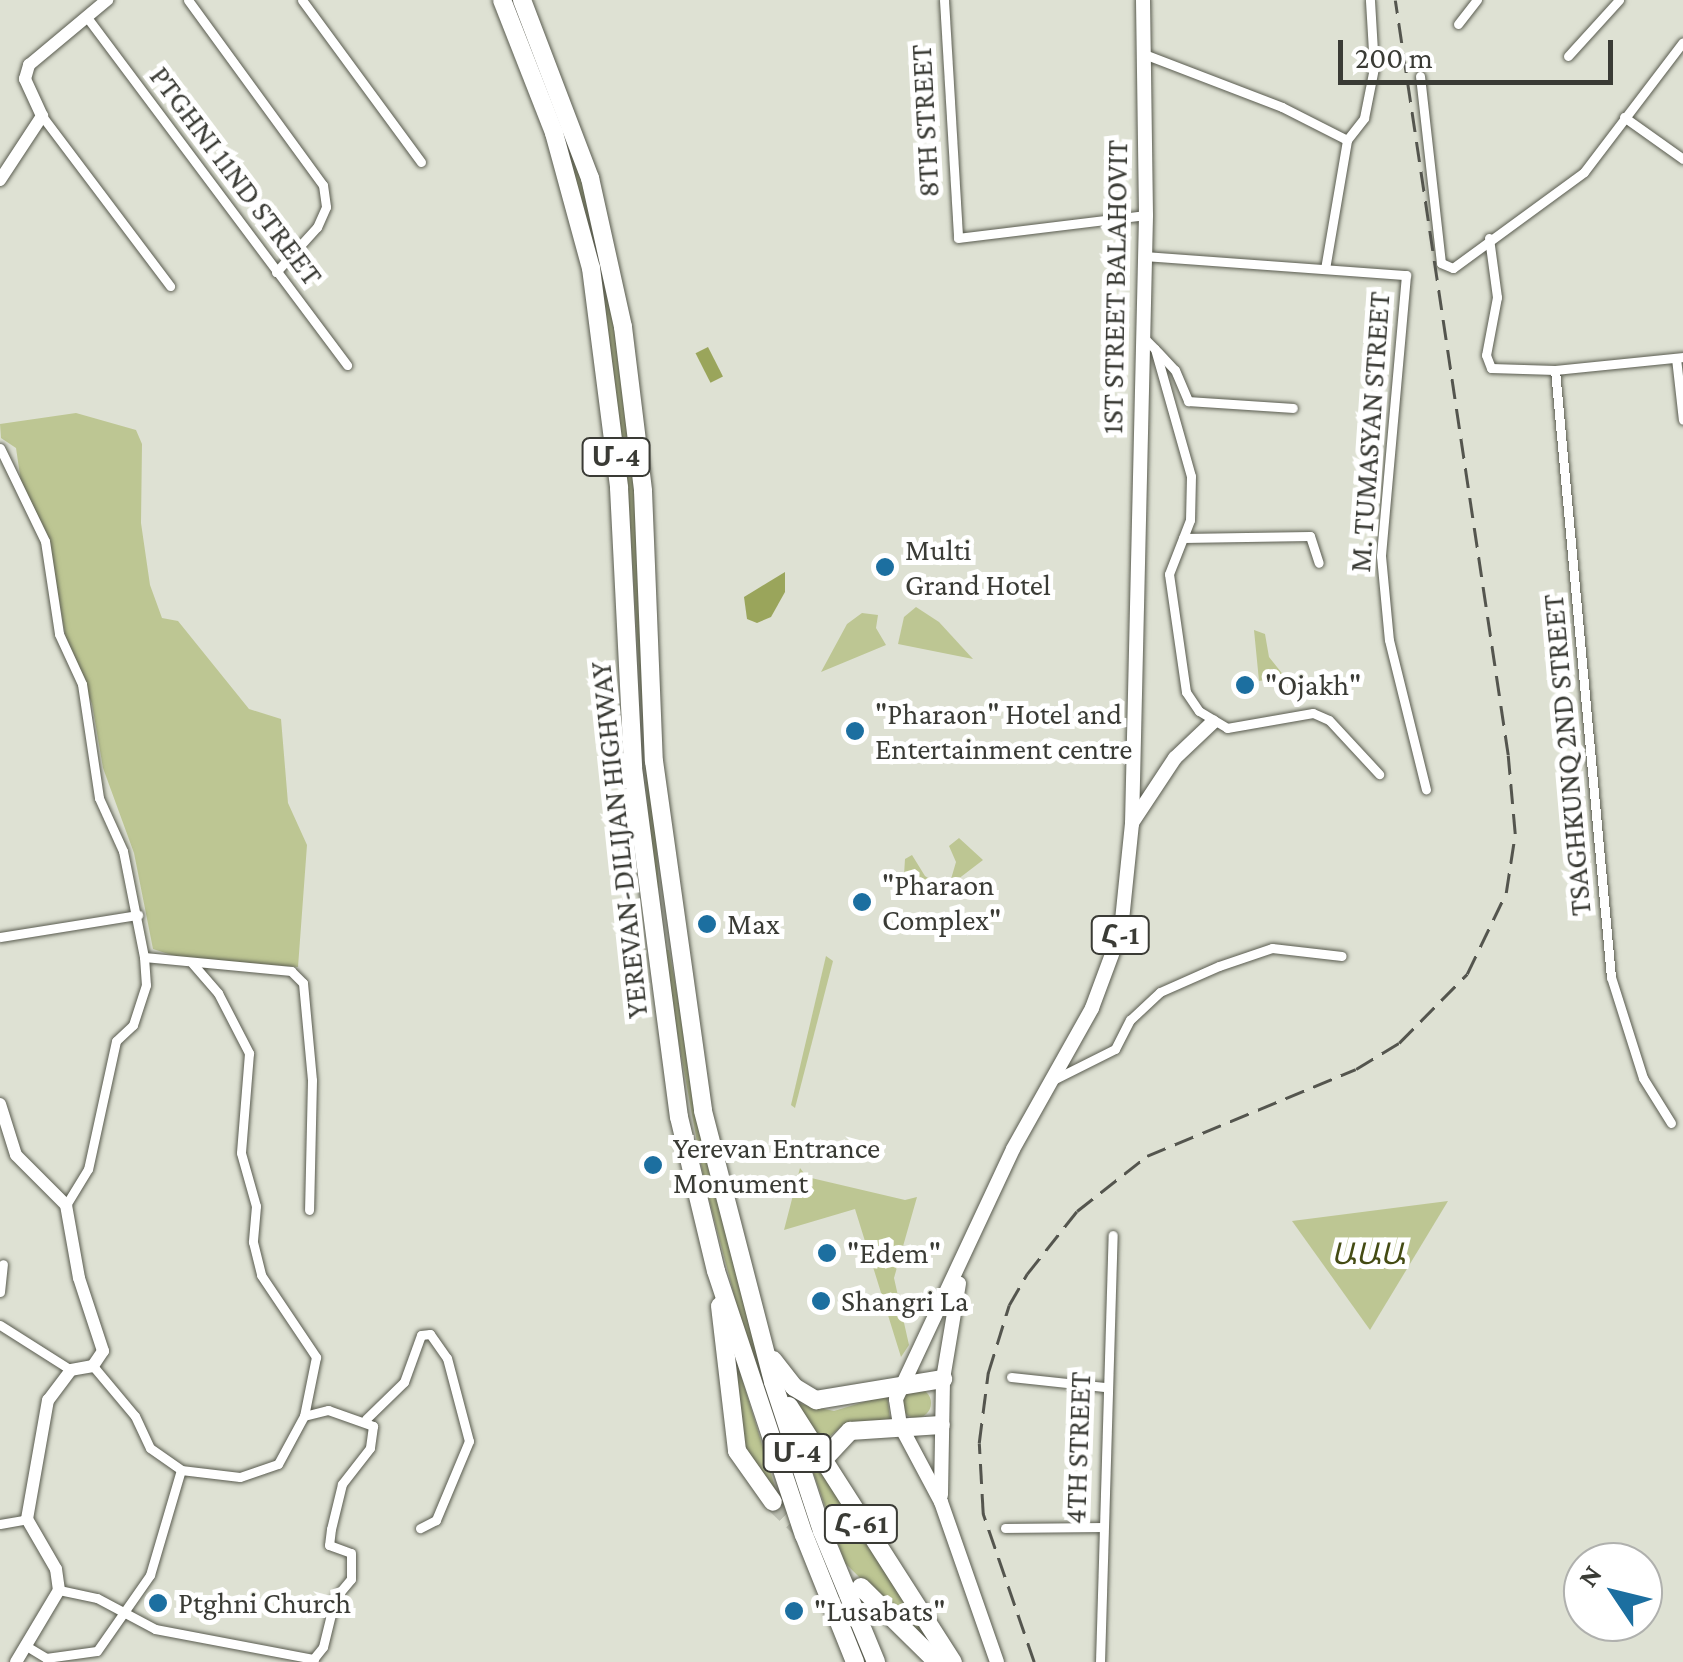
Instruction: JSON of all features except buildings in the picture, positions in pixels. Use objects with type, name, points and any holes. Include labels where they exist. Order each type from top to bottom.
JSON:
[{"type":"highway","name":"YEREVAN-DILIJAN HIGHWAY","points":[[502,0],[560,150],[591,268],[620,488],[642,859],[679,1117],[716,1271],[804,1535],[855,1662]]},
{"type":"highway","name":"YEREVAN-DILIJAN HIGHWAY","points":[[522,0],[585,164],[623,326],[643,490],[664,856],[704,1110],[774,1382],[822,1532],[876,1662]]},
{"type":"highway","points":[[716,1271],[737,1451],[773,1502]]},
{"type":"highway","points":[[761,1335],[794,1388],[816,1400],[943,1379]]},
{"type":"highway","name":"Հ-61","points":[[774,1382],[952,1662]]},
{"type":"highway","points":[[823,1460],[850,1430],[940,1425]]},
{"type":"highway","name":"Հ-61","points":[[862,1587],[937,1662]]},
{"type":"main road","name":"1ST STREET BALAHOVIT","points":[[1132,824],[1146,215],[1143,0]]},
{"type":"main road","points":[[1132,824],[1175,758],[1213,722]]},
{"type":"main road","name":"Հ-1","points":[[997,1662],[941,1502],[900,1425],[899,1386],[1114,964],[1132,824]]},
{"type":"main road","name":"Հ-1","points":[[941,1502],[943,1379],[964,1258]]},
{"type":"street","points":[[107,0],[29,64],[25,79],[42,116],[170,286]]},
{"type":"street","points":[[188,0],[322,185],[326,207],[317,228],[276,272]]},
{"type":"street","points":[[302,0],[421,162]]},
{"type":"street","name":"8TH STREET","points":[[944,0],[958,238],[1146,215]]},
{"type":"street","points":[[1325,269],[1347,140],[1364,118],[1374,68],[1370,0]]},
{"type":"street","points":[[1458,24],[1477,0]]},
{"type":"street","points":[[1568,56],[1620,0]]},
{"type":"street","name":"PTGHNI 11ND STREET","points":[[86,16],[347,365]]},
{"type":"street","points":[[1420,76],[1441,263],[1453,268],[1584,172],[1683,42]]},
{"type":"street","points":[[1144,54],[1282,106],[1347,140]]},
{"type":"street","points":[[0,180],[42,116]]},
{"type":"street","points":[[1624,117],[1683,159]]},
{"type":"street","points":[[1489,238],[1497,297],[1486,355],[1491,368],[1505,372],[1555,370],[1679,357],[1683,420]]},
{"type":"street","name":"M. TUMASYAN STREET","points":[[1145,256],[1406,275],[1382,556],[1389,640],[1426,790]]},
{"type":"street","points":[[1142,336],[1174,370],[1188,400],[1293,408]]},
{"type":"street","points":[[1156,349],[1191,476],[1183,538],[1169,574],[1176,655],[1186,692],[1213,722],[1242,730],[1313,713],[1329,720],[1379,774]]},
{"type":"street","name":"TSAGHKUNQ 2ND STREET","points":[[1555,370],[1611,976],[1643,1078],[1672,1123]]},
{"type":"street","points":[[0,448],[44,541],[59,634],[82,684],[98,798],[123,851],[144,956],[146,985],[133,1025],[116,1041],[88,1169],[66,1205]]},
{"type":"street","points":[[1183,538],[1310,536],[1319,563]]},
{"type":"street","points":[[0,937],[138,915]]},
{"type":"street","points":[[1052,1080],[1115,1049],[1130,1020],[1160,992],[1218,966],[1272,948],[1342,956]]},
{"type":"street","points":[[144,956],[291,971],[303,983],[312,1080],[309,1210]]},
{"type":"street","points":[[93,1366],[134,1416],[150,1448],[181,1470],[240,1477],[278,1464],[304,1416],[316,1357],[261,1274],[253,1242],[256,1206],[242,1154],[252,1066],[218,993],[192,962]]},
{"type":"street","points":[[0,1104],[16,1155],[66,1205],[79,1278],[104,1351],[93,1366],[71,1370],[48,1400],[27,1519],[56,1569],[59,1590],[38,1617],[28,1647],[16,1662]]},
{"type":"street","name":"4TH STREET","points":[[1100,1662],[1100,1527],[1112,1235]]},
{"type":"street","points":[[0,1292],[3,1264]]},
{"type":"street","points":[[0,1324],[71,1370]]},
{"type":"street","points":[[366,1419],[404,1382],[421,1335],[430,1334],[447,1358],[469,1440],[436,1520],[420,1528]]},
{"type":"street","points":[[1010,1377],[1104,1387]]},
{"type":"street","points":[[59,1590],[97,1598],[154,1630],[314,1660],[324,1648],[335,1598],[351,1579],[351,1552],[329,1545],[331,1529],[342,1484],[370,1448],[373,1426],[366,1419],[328,1410],[304,1416]]},
{"type":"street","points":[[28,1647],[46,1658],[97,1650],[126,1617],[150,1576],[181,1470]]},
{"type":"street","points":[[0,1524],[27,1519]]},
{"type":"street","points":[[1005,1528],[1100,1527]]},
{"type":"street","points":[[97,1650],[106,1662]]},
{"type":"green space","points":[[507,0],[515,0],[588,198],[609,288],[634,473],[659,888],[653,889],[628,491],[604,298],[581,198]]},
{"type":"green space","points":[[76,413],[136,430],[142,444],[141,523],[150,585],[162,618],[178,621],[249,709],[281,719],[288,803],[307,845],[298,967],[181,958],[153,949],[134,853],[103,768],[92,704],[66,639],[48,536],[21,482],[16,448],[1,438],[0,424]]},
{"type":"green space","points":[[916,607],[939,622],[973,659],[898,644],[904,617]]},
{"type":"green space","points":[[862,613],[878,615],[876,628],[886,645],[821,672],[847,624]]},
{"type":"green space","points":[[1254,630],[1265,634],[1269,657],[1285,677],[1259,681]]},
{"type":"green space","points":[[959,838],[983,860],[949,886],[956,862],[949,846]]},
{"type":"green space","points":[[912,855],[925,876],[945,889],[903,891],[905,859]]},
{"type":"green space","points":[[662,950],[669,950],[712,1182],[763,1374],[870,1662],[862,1662],[834,1595],[749,1352],[704,1180]]},
{"type":"green space","points":[[826,956],[833,961],[795,1108],[791,1105]]},
{"type":"green space","points":[[800,1168],[807,1177],[905,1200],[917,1197],[894,1278],[909,1345],[901,1357],[855,1209],[784,1230]]},
{"type":"green space","name":"ԱԱԱ","points":[[1448,1201],[1370,1330],[1292,1221]]},
{"type":"green space","points":[[728,1333],[776,1490],[768,1489],[746,1451]]},
{"type":"green space","points":[[916,1388],[927,1392],[931,1403],[927,1414],[916,1418],[905,1414],[901,1403],[905,1392]]},
{"type":"green space","points":[[887,1395],[890,1419],[843,1425],[820,1445],[796,1403],[834,1411]]},
{"type":"green space","points":[[797,1426],[918,1623],[936,1653],[845,1563]]},
{"type":"shaded area","points":[[708,347],[723,376],[711,383],[696,353]]},
{"type":"shaded area","points":[[785,572],[785,592],[771,617],[757,623],[747,619],[744,597]]},
{"type":"tunnel","points":[[773,1502],[805,1533]]},
{"type":"railway","points":[[1034,1662],[983,1514],[979,1443],[988,1373],[1009,1305],[1027,1274],[1077,1211],[1147,1156],[1356,1069],[1399,1043],[1467,974],[1506,893],[1515,834],[1508,755],[1395,0]]},
{"type":"place","name":"Multi Grand Hotel","points":[[885,567]]},
{"type":"place","name":"\"Ojakh\"","points":[[1245,685]]},
{"type":"place","name":"\"Pharaon\" Hotel and Entertainment centre","points":[[855,731]]},
{"type":"place","name":"\"Pharaon Complex\"","points":[[862,902]]},
{"type":"place","name":"Max","points":[[707,924]]},
{"type":"place","name":"Yerevan Entrance Monument","points":[[653,1165]]},
{"type":"place","name":"\"Edem\"","points":[[827,1253]]},
{"type":"place","name":"Shangri La","points":[[821,1301]]},
{"type":"place","name":"Ptghni Church","points":[[158,1603]]},
{"type":"place","name":"\"Lusabats\"","points":[[794,1611]]}]
